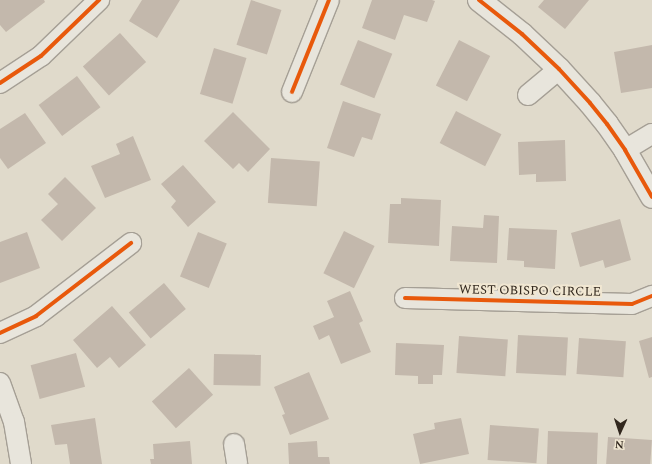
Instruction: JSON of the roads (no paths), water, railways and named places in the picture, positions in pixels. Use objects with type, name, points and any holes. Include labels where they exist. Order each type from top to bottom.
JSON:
[{"type":"street","points":[[0,83],[41,56],[99,0]]},
{"type":"street","points":[[292,92],[329,0]]},
{"type":"street","points":[[487,3],[559,69],[607,124],[625,150],[652,197]]},
{"type":"street","points":[[528,95],[559,69]]},
{"type":"street","points":[[625,150],[652,134]]},
{"type":"street","points":[[0,332],[36,316],[130,242]]},
{"type":"street","name":"WEST OBISPO CIRCLE","points":[[405,298],[632,304],[652,296]]},
{"type":"street","points":[[0,383],[14,422],[21,464]]},
{"type":"street","points":[[234,444],[237,464]]}]
